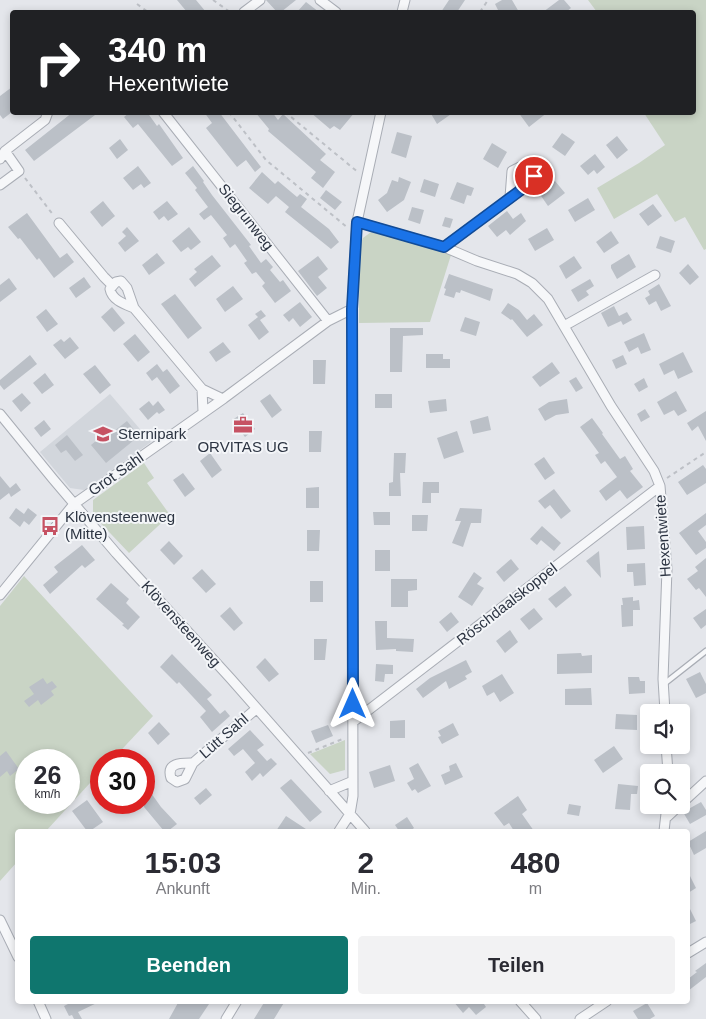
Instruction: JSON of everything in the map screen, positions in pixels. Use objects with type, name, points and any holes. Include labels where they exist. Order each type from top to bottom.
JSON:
[{"type":"street","points":[[247,10],[260,0]]},
{"type":"street","points":[[320,0],[333,10]]},
{"type":"street","points":[[0,185],[19,171],[3,155],[45,120],[47,115]]},
{"type":"street","name":"Siegrunweg","points":[[166,115],[328,321]]},
{"type":"street","points":[[341,829],[350,814],[353,796],[352,309],[355,234],[380,115]]},
{"type":"street","points":[[444,247],[510,197]]},
{"type":"street","name":"Hexentwiete","points":[[357,222],[444,247],[477,261],[516,274],[532,282],[548,299],[611,406],[654,471],[660,485],[667,569],[663,685],[664,704]]},
{"type":"street","points":[[59,223],[112,285]]},
{"type":"street","points":[[564,326],[655,275]]},
{"type":"street","points":[[134,308],[113,297],[110,291],[112,285],[118,281],[123,283],[127,288],[134,308],[202,389],[223,399]]},
{"type":"street","name":"Grot Sahl","points":[[0,595],[74,504],[223,399],[328,321],[352,309]]},
{"type":"street","points":[[202,389],[204,412]]},
{"type":"street","name":"Klövensteenweg","points":[[0,414],[116,553],[231,679],[363,829]]},
{"type":"street","name":"Röschdaalskoppel","points":[[353,722],[660,485]]},
{"type":"street","name":"Lütt Sahl","points":[[193,763],[256,709]]},
{"type":"street","points":[[690,796],[706,781]]},
{"type":"street","points":[[329,791],[353,782]]},
{"type":"street","points":[[664,829],[666,814]]},
{"type":"street","points":[[666,818],[670,814]]},
{"type":"street","points":[[0,920],[15,951]]},
{"type":"street","points":[[690,952],[706,942]]},
{"type":"street","points":[[39,1004],[46,1019]]},
{"type":"street","points":[[226,1019],[235,1004]]},
{"type":"street","points":[[523,1004],[536,1019]]},
{"type":"street","points":[[580,1019],[603,1004]]},
{"type":"lane","points":[[663,685],[706,651]]},
{"type":"path","points":[[213,0],[227,10]]},
{"type":"path","points":[[137,4],[145,10]]},
{"type":"path","points":[[231,115],[266,160],[355,234]]},
{"type":"path","points":[[289,115],[366,179]]},
{"type":"path","points":[[19,171],[59,223]]},
{"type":"path","points":[[660,485],[706,452]]},
{"type":"path","points":[[300,759],[308,753],[344,738],[354,740]]},
{"type":"shaded area","name":"Sternipark","points":[[110,394],[151,442],[84,490],[70,488],[40,452]]},
{"type":"green space","points":[[588,0],[706,0],[706,249],[704,250],[685,217],[675,222],[657,194],[614,219],[597,188],[665,145],[645,115],[696,115],[696,10],[596,10]]},
{"type":"green space","points":[[371,232],[415,243],[451,255],[430,322],[359,323],[359,247],[363,238]]},
{"type":"green space","points":[[144,463],[154,478],[147,483],[170,515],[129,553],[93,515],[93,500]]},
{"type":"green space","points":[[24,576],[153,716],[122,749],[90,749],[90,783],[80,794],[80,749],[15,749],[15,814],[62,814],[48,829],[15,829],[15,864],[0,881],[0,606]]},
{"type":"green space","points":[[345,740],[345,770],[330,774],[310,754]]},
{"type":"building","points":[[177,0],[196,0],[204,10],[185,10]]},
{"type":"building","points":[[266,0],[296,0],[284,10],[275,10]]},
{"type":"building","points":[[449,0],[465,0],[458,10],[442,10]]},
{"type":"building","points":[[502,0],[512,0],[518,10],[498,10],[495,4]]},
{"type":"building","points":[[559,0],[564,0],[571,8],[568,10],[546,10]]},
{"type":"building","points":[[306,2],[316,10],[299,10]]},
{"type":"building","points":[[10,88],[10,114],[3,119],[0,115],[0,96]]},
{"type":"building","points":[[69,115],[95,115],[34,161],[25,150]]},
{"type":"building","points":[[126,115],[149,115],[157,126],[159,124],[183,158],[172,166],[138,124],[133,128],[124,117]]},
{"type":"building","points":[[206,115],[221,115],[261,167],[255,172],[246,160],[237,167],[206,128],[212,123]]},
{"type":"building","points":[[257,115],[274,115],[278,120],[284,115],[326,154],[320,160],[335,172],[323,188],[311,178],[316,172],[268,131],[269,129]]},
{"type":"building","points":[[314,115],[352,115],[340,130],[334,126],[330,129]]},
{"type":"building","points":[[432,115],[450,115],[437,124]]},
{"type":"building","points":[[520,115],[544,115],[529,127]]},
{"type":"building","points":[[397,132],[412,136],[406,158],[391,153]]},
{"type":"building","points":[[562,133],[575,142],[565,156],[552,147]]},
{"type":"building","points":[[617,136],[628,150],[617,159],[606,145]]},
{"type":"building","points":[[120,139],[128,150],[117,159],[109,148]]},
{"type":"building","points":[[492,143],[507,152],[498,168],[483,159]]},
{"type":"building","points":[[595,154],[605,167],[597,174],[594,170],[588,175],[580,166]]},
{"type":"building","points":[[138,166],[151,183],[144,188],[141,184],[133,190],[123,178]]},
{"type":"building","points":[[193,166],[212,195],[251,245],[249,246],[261,263],[266,259],[273,267],[270,270],[280,282],[283,280],[291,291],[275,303],[262,286],[265,283],[256,272],[252,274],[244,263],[247,261],[235,244],[230,248],[223,238],[227,235],[211,215],[204,220],[199,214],[208,207],[195,190],[197,188],[185,173]]},
{"type":"building","points":[[262,172],[275,184],[278,181],[297,197],[300,194],[307,199],[301,207],[329,229],[339,242],[331,249],[285,212],[289,207],[276,196],[268,204],[249,188]]},
{"type":"building","points":[[399,177],[411,182],[404,200],[387,212],[378,200],[387,193],[392,180],[398,182]]},
{"type":"building","points":[[424,179],[439,184],[435,197],[420,192]]},
{"type":"building","points":[[555,181],[565,193],[548,206],[539,193]]},
{"type":"building","points":[[457,182],[474,188],[471,196],[467,195],[464,204],[450,199]]},
{"type":"building","points":[[326,190],[342,202],[335,210],[320,198]]},
{"type":"building","points":[[588,198],[595,210],[575,222],[568,210]]},
{"type":"building","points":[[103,201],[115,216],[102,227],[90,212]]},
{"type":"building","points":[[167,201],[178,214],[168,221],[164,216],[159,220],[153,212]]},
{"type":"building","points":[[653,204],[662,216],[648,226],[639,214]]},
{"type":"building","points":[[412,207],[424,210],[420,224],[408,220]]},
{"type":"building","points":[[507,211],[513,219],[521,213],[526,221],[510,235],[506,230],[497,237],[488,226]]},
{"type":"building","points":[[27,213],[60,258],[67,253],[74,262],[54,278],[39,258],[37,260],[20,238],[18,239],[8,227]]},
{"type":"building","points":[[445,217],[453,219],[450,228],[442,226]]},
{"type":"building","points":[[127,227],[139,241],[125,252],[118,243],[126,236],[122,232]]},
{"type":"building","points":[[189,227],[201,242],[191,250],[188,247],[181,252],[172,241]]},
{"type":"building","points":[[547,228],[554,240],[535,251],[528,239]]},
{"type":"building","points":[[611,231],[619,243],[604,253],[596,242]]},
{"type":"building","points":[[660,236],[675,241],[671,253],[656,248]]},
{"type":"building","points":[[157,253],[165,263],[149,275],[142,265]]},
{"type":"building","points":[[629,254],[636,267],[617,279],[611,265]]},
{"type":"building","points":[[212,255],[221,266],[195,287],[189,279],[197,272],[194,269]]},
{"type":"building","points":[[318,256],[328,269],[318,277],[327,288],[317,296],[298,271]]},
{"type":"building","points":[[574,256],[582,268],[566,279],[559,266]]},
{"type":"building","points":[[688,264],[699,277],[690,285],[679,273]]},
{"type":"building","points":[[449,274],[493,289],[490,301],[461,290],[460,293],[456,292],[454,298],[444,295],[446,289],[444,288]]},
{"type":"building","points":[[84,277],[91,287],[76,298],[69,288]]},
{"type":"building","points":[[9,278],[17,289],[0,302],[0,285]]},
{"type":"building","points":[[590,279],[594,286],[586,291],[589,295],[578,302],[571,290]]},
{"type":"building","points":[[659,284],[671,306],[661,311],[656,301],[649,305],[645,298],[650,295],[648,291]]},
{"type":"building","points":[[233,286],[243,299],[225,312],[216,299]]},
{"type":"building","points":[[175,294],[202,328],[188,339],[161,304]]},
{"type":"building","points":[[300,302],[312,317],[300,327],[293,318],[289,322],[283,315]]},
{"type":"building","points":[[508,303],[519,310],[527,320],[534,314],[543,325],[527,337],[512,319],[501,313]]},
{"type":"building","points":[[614,306],[619,316],[627,312],[632,320],[623,325],[621,321],[608,327],[601,313]]},
{"type":"building","points":[[112,307],[125,323],[114,332],[101,317]]},
{"type":"building","points":[[46,309],[58,324],[47,332],[36,317]]},
{"type":"building","points":[[261,310],[266,316],[260,320],[269,332],[259,340],[248,325],[258,317],[255,314]]},
{"type":"building","points":[[465,317],[480,322],[476,336],[460,331]]},
{"type":"building","points":[[390,328],[423,328],[423,335],[403,336],[402,372],[390,372]]},
{"type":"building","points":[[644,333],[651,350],[641,354],[638,347],[629,352],[624,342]]},
{"type":"building","points":[[135,334],[150,352],[138,362],[123,344]]},
{"type":"building","points":[[70,337],[79,348],[65,359],[53,345],[61,339],[64,342]]},
{"type":"building","points":[[223,342],[231,352],[216,362],[209,352]]},
{"type":"building","points":[[683,352],[693,372],[678,379],[674,370],[664,375],[659,364]]},
{"type":"building","points":[[426,354],[443,354],[443,359],[450,359],[450,368],[426,368]]},
{"type":"building","points":[[30,355],[37,364],[4,390],[0,385],[0,380]]},
{"type":"building","points":[[623,355],[627,364],[616,369],[612,360]]},
{"type":"building","points":[[313,360],[326,360],[325,384],[313,384]]},
{"type":"building","points":[[552,362],[560,373],[540,387],[532,377]]},
{"type":"building","points":[[157,364],[163,372],[167,369],[180,386],[170,394],[157,377],[152,381],[146,373]]},
{"type":"building","points":[[95,365],[111,385],[100,394],[83,374]]},
{"type":"building","points":[[45,373],[54,385],[42,394],[33,383]]},
{"type":"building","points":[[576,377],[583,388],[576,392],[569,381]]},
{"type":"building","points":[[644,378],[648,387],[639,392],[634,384]]},
{"type":"building","points":[[676,391],[687,411],[678,416],[674,410],[664,415],[657,402]]},
{"type":"building","points":[[22,393],[31,403],[21,412],[12,401]]},
{"type":"building","points":[[270,394],[282,410],[272,418],[260,401]]},
{"type":"building","points":[[375,394],[392,394],[392,408],[375,408]]},
{"type":"building","points":[[446,399],[447,411],[430,413],[428,401]]},
{"type":"building","points":[[567,399],[569,413],[556,415],[545,421],[538,409],[549,402]]},
{"type":"building","points":[[149,401],[153,406],[158,401],[165,410],[159,414],[157,412],[148,420],[139,409]]},
{"type":"building","points":[[645,409],[650,417],[641,422],[637,414]]},
{"type":"building","points":[[706,411],[706,441],[698,426],[692,431],[687,423]]},
{"type":"building","points":[[243,413],[255,429],[245,437],[232,420]]},
{"type":"building","points":[[488,416],[491,430],[473,434],[470,421]]},
{"type":"building","points":[[592,418],[620,459],[625,456],[633,469],[630,471],[643,487],[627,499],[620,490],[606,501],[599,491],[617,477],[605,461],[601,464],[595,455],[599,453],[580,427]]},
{"type":"building","points":[[44,420],[51,429],[41,437],[34,428]]},
{"type":"building","points":[[127,421],[139,436],[106,463],[91,445],[102,436],[104,439]]},
{"type":"building","points":[[309,431],[322,431],[321,452],[309,452]]},
{"type":"building","points":[[457,431],[464,452],[444,459],[437,438]]},
{"type":"building","points":[[67,435],[83,455],[75,461],[66,450],[61,453],[55,445]]},
{"type":"building","points":[[210,453],[222,470],[212,478],[200,461]]},
{"type":"building","points":[[394,453],[406,453],[405,473],[400,473],[401,496],[389,496],[389,483],[393,482]]},
{"type":"building","points":[[544,457],[555,473],[545,480],[534,464]]},
{"type":"building","points":[[703,465],[706,469],[706,483],[687,495],[678,482]]},
{"type":"building","points":[[183,473],[195,489],[185,497],[173,480]]},
{"type":"building","points":[[0,476],[10,488],[16,483],[21,490],[11,497],[9,493],[0,500]]},
{"type":"building","points":[[423,482],[439,482],[439,493],[431,493],[431,503],[422,503]]},
{"type":"building","points":[[319,487],[319,508],[306,508],[306,488]]},
{"type":"building","points":[[554,489],[571,511],[561,519],[550,505],[545,509],[538,501]]},
{"type":"building","points":[[16,508],[24,514],[28,508],[37,515],[29,525],[24,521],[20,527],[9,518]]},
{"type":"building","points":[[460,508],[482,509],[481,523],[471,523],[463,547],[452,543],[461,521],[455,521]]},
{"type":"building","points":[[373,512],[390,512],[390,525],[374,525]]},
{"type":"building","points":[[706,513],[706,525],[698,531],[706,542],[706,548],[696,555],[679,533]]},
{"type":"building","points":[[412,515],[428,515],[427,531],[412,531]]},
{"type":"building","points":[[542,526],[561,543],[554,551],[541,540],[537,545],[530,539]]},
{"type":"building","points":[[644,526],[645,549],[627,550],[626,527]]},
{"type":"building","points":[[307,530],[320,530],[319,551],[307,551]]},
{"type":"building","points":[[169,541],[183,556],[174,565],[160,550]]},
{"type":"building","points":[[82,545],[95,560],[85,568],[82,565],[50,594],[43,585],[58,572],[54,567]]},
{"type":"building","points":[[375,550],[390,550],[390,571],[375,571]]},
{"type":"building","points":[[599,551],[601,578],[586,561]]},
{"type":"building","points":[[706,558],[706,597],[699,588],[696,590],[687,579],[698,571],[695,567]]},
{"type":"building","points":[[511,559],[519,569],[504,582],[496,572]]},
{"type":"building","points":[[645,563],[646,585],[634,586],[633,572],[627,572],[627,564]]},
{"type":"building","points":[[202,569],[216,584],[206,593],[192,578]]},
{"type":"building","points":[[474,572],[482,578],[477,584],[484,588],[472,606],[458,597]]},
{"type":"building","points":[[391,579],[417,579],[417,590],[408,591],[408,607],[391,607]]},
{"type":"building","points":[[310,581],[323,581],[323,602],[310,602]]},
{"type":"building","points":[[111,583],[129,599],[126,603],[140,617],[128,630],[122,625],[124,624],[96,599]]},
{"type":"building","points":[[565,586],[572,595],[556,608],[548,599]]},
{"type":"building","points":[[633,597],[633,601],[639,600],[640,610],[633,610],[633,626],[622,627],[622,598]]},
{"type":"building","points":[[230,607],[243,623],[234,631],[220,616]]},
{"type":"building","points":[[534,608],[543,619],[529,630],[520,619]]},
{"type":"building","points":[[706,609],[706,625],[701,629],[693,618]]},
{"type":"building","points":[[451,612],[459,622],[447,632],[439,622]]},
{"type":"building","points":[[375,621],[387,621],[387,638],[414,639],[413,652],[396,651],[396,649],[376,650]]},
{"type":"building","points":[[510,630],[518,642],[505,653],[496,641]]},
{"type":"building","points":[[314,639],[327,639],[325,660],[314,660]]},
{"type":"building","points":[[581,653],[582,656],[592,655],[592,673],[557,674],[557,654]]},
{"type":"building","points":[[172,654],[212,695],[207,699],[220,714],[225,710],[230,716],[212,732],[200,717],[206,711],[179,682],[177,684],[160,667]]},
{"type":"building","points":[[265,658],[279,674],[269,682],[256,667]]},
{"type":"building","points":[[466,660],[472,672],[465,676],[467,679],[449,689],[446,681],[423,698],[416,689],[430,678]]},
{"type":"building","points":[[376,664],[393,665],[393,674],[385,674],[384,682],[375,681]]},
{"type":"building","points":[[700,672],[706,684],[706,693],[696,698],[686,679]]},
{"type":"building","points":[[502,674],[514,693],[500,702],[494,692],[487,696],[482,686]]},
{"type":"building","points":[[628,677],[639,677],[640,681],[645,681],[645,693],[629,694]]},
{"type":"building","points":[[43,678],[47,684],[52,681],[57,687],[51,691],[54,695],[41,705],[38,700],[29,707],[24,701],[34,694],[29,687]]},
{"type":"building","points":[[591,688],[592,705],[565,705],[565,689]]},
{"type":"building","points":[[616,714],[637,715],[637,730],[615,729]]},
{"type":"building","points":[[405,720],[405,738],[390,738],[390,721]]},
{"type":"building","points":[[159,722],[170,734],[158,745],[148,733]]},
{"type":"building","points":[[453,723],[459,735],[442,744],[438,737],[441,736],[438,731]]},
{"type":"building","points":[[328,725],[333,736],[316,743],[311,731]]},
{"type":"building","points":[[250,730],[264,745],[257,750],[267,761],[271,758],[277,764],[263,777],[260,773],[252,781],[245,772],[255,763],[243,749],[234,756],[228,749]]},
{"type":"building","points":[[614,746],[623,759],[603,773],[594,760]]},
{"type":"building","points":[[6,751],[15,763],[15,772],[10,776],[7,771],[0,777],[0,756]]},
{"type":"building","points":[[418,763],[431,786],[418,793],[415,789],[412,791],[407,783],[414,779],[409,768]]},
{"type":"building","points":[[456,763],[463,777],[445,785],[441,775],[450,771],[449,766]]},
{"type":"building","points":[[390,765],[395,781],[374,788],[369,772]]},
{"type":"building","points":[[291,779],[322,812],[310,822],[280,788]]},
{"type":"building","points":[[618,784],[638,786],[637,794],[631,794],[630,810],[615,809]]},
{"type":"building","points":[[206,788],[212,795],[200,805],[194,798]]},
{"type":"building","points":[[518,796],[527,810],[522,814],[533,829],[513,829],[509,823],[504,826],[494,813]]},
{"type":"building","points":[[155,799],[177,824],[171,829],[162,829],[150,814],[155,814]]},
{"type":"building","points":[[87,800],[90,804],[90,814],[97,814],[103,822],[93,829],[86,829],[74,814],[80,814],[80,805]]},
{"type":"building","points":[[701,802],[706,810],[706,815],[690,824],[684,814],[690,814],[690,808]]},
{"type":"building","points":[[569,804],[581,806],[579,816],[567,814]]},
{"type":"building","points":[[286,816],[306,829],[277,829]]},
{"type":"building","points":[[407,817],[414,828],[398,829],[395,825]]},
{"type":"building","points":[[706,831],[706,848],[694,855],[690,846],[690,841]]},
{"type":"building","points":[[690,876],[696,888],[690,892]]},
{"type":"building","points":[[690,909],[696,921],[690,924]]},
{"type":"building","points":[[706,963],[706,977],[690,989],[690,977],[697,972],[695,971]]},
{"type":"building","points":[[68,1004],[95,1004],[78,1012],[82,1019],[74,1019],[72,1015],[69,1016],[64,1006]]},
{"type":"building","points":[[177,1004],[209,1004],[199,1019],[169,1019]]},
{"type":"building","points":[[263,1004],[283,1004],[274,1019],[254,1019]]},
{"type":"building","points":[[456,1004],[484,1004],[486,1007],[476,1015],[469,1007],[463,1013]]},
{"type":"building","points":[[648,1004],[655,1016],[650,1019],[638,1019],[633,1011]]},
{"type":"place","name":"ORVITAS UG","points":[[243,425]]},
{"type":"place","name":"Sternipark","points":[[103,434]]},
{"type":"place","name":"Klövensteenweg (Mitte)","points":[[50,526]]},
{"type":"route","points":[[353,704],[352,309],[357,222],[444,247],[529,184],[534,176]]}]
